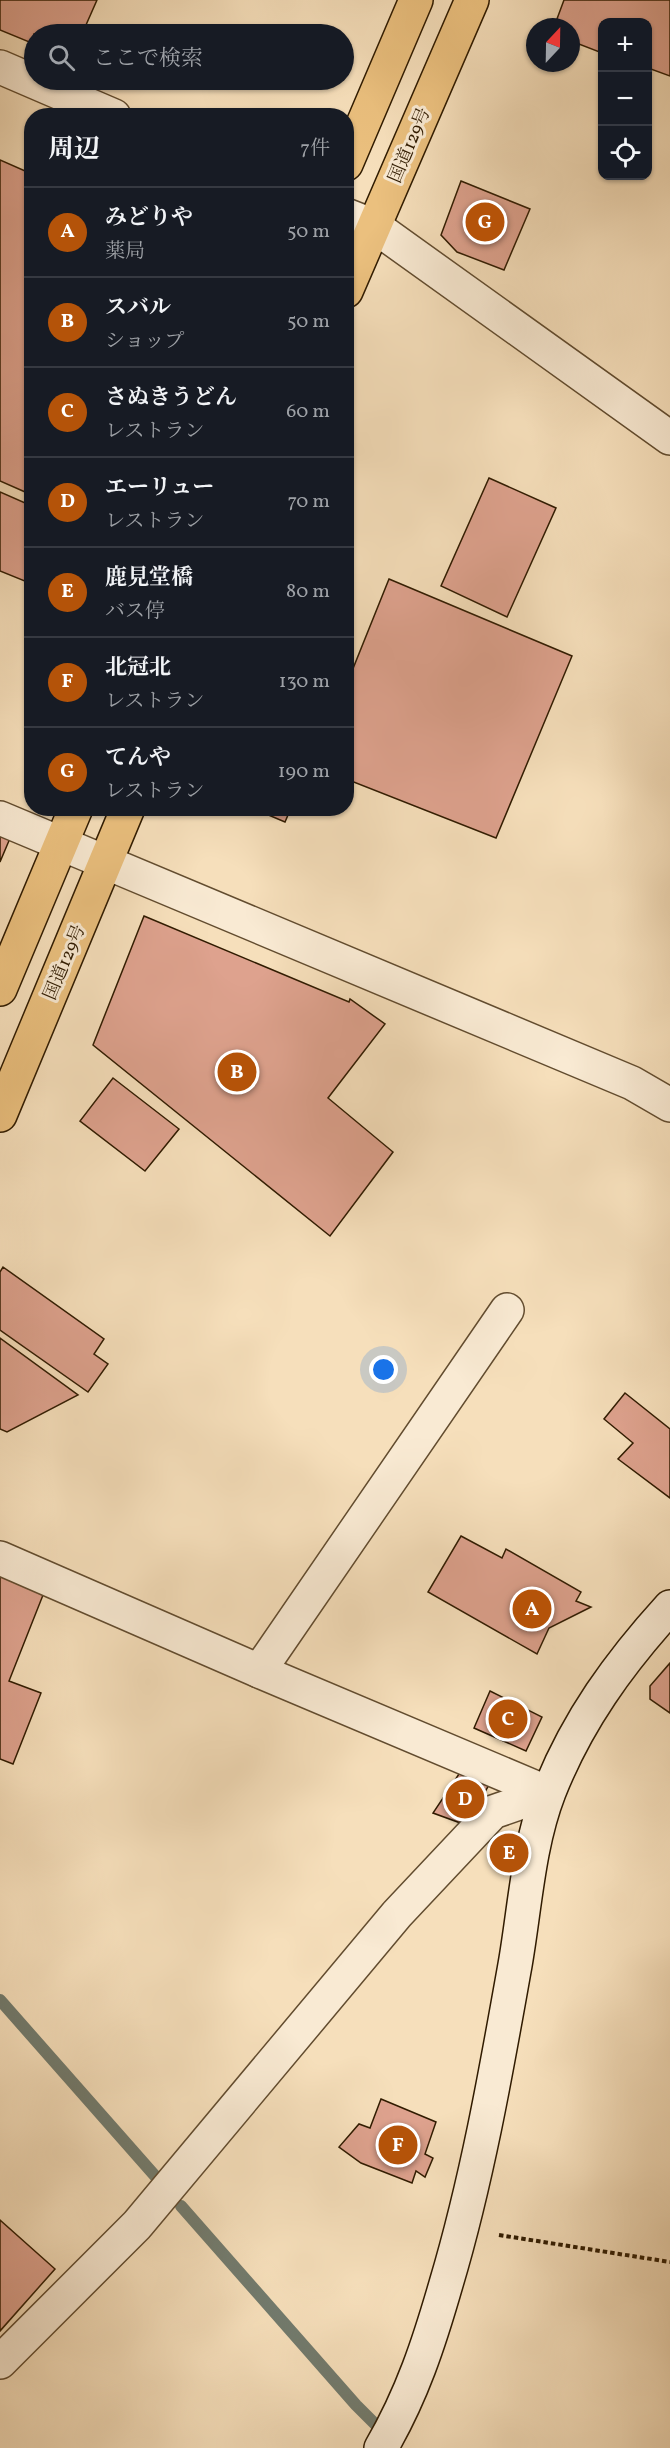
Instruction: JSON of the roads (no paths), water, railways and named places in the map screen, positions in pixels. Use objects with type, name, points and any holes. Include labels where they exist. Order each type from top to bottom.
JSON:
[{"type":"highway","points":[[354,145],[416,0]]},
{"type":"highway","name":"国道129号","points":[[354,250],[360,220],[472,0]]},
{"type":"highway","points":[[0,990],[73,816]]},
{"type":"highway","name":"国道129号","points":[[0,1115],[125,816]]},
{"type":"street","points":[[0,67],[24,77]]},
{"type":"street","points":[[54,90],[95,108]]},
{"type":"street","points":[[360,220],[670,438]]},
{"type":"street","points":[[0,818],[632,1083],[670,1105]]},
{"type":"street","points":[[259,1671],[507,1310]]},
{"type":"street","points":[[0,1558],[548,1793]]},
{"type":"street","points":[[381,2448],[401,2413],[426,2354],[462,2230],[495,2080],[535,1842],[548,1793],[583,1718],[644,1635],[670,1607]]},
{"type":"street","points":[[0,2362],[137,2225],[397,1914],[493,1812],[548,1793]]},
{"type":"waterway","points":[[0,2000],[156,2177]]},
{"type":"waterway","points":[[181,2206],[356,2405],[386,2435]]},
{"type":"place","name":"てんや","points":[[485,222]]},
{"type":"place","name":"スバル","points":[[237,1072]]},
{"type":"place","name":"みどりや","points":[[532,1609]]},
{"type":"place","name":"さぬきうどん","points":[[508,1719]]},
{"type":"place","name":"エーリュー","points":[[465,1799]]},
{"type":"place","name":"鹿見堂橋","points":[[509,1853]]},
{"type":"place","name":"北冠北","points":[[398,2145]]}]
